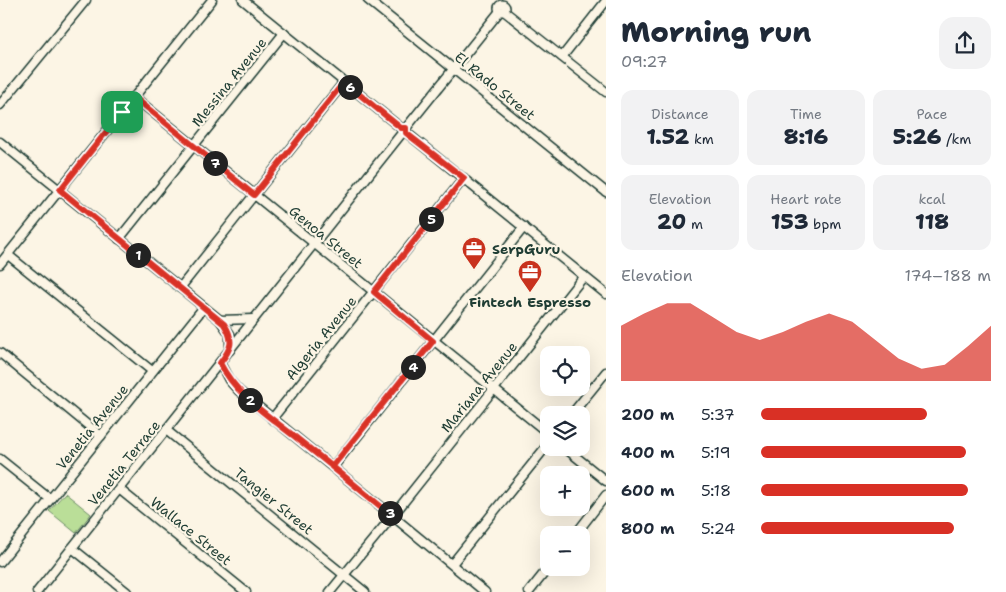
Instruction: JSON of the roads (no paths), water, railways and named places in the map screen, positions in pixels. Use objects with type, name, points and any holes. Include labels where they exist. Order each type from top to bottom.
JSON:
[{"type":"street","points":[[0,105],[86,0]]},
{"type":"street","points":[[0,264],[212,0]]},
{"type":"street","points":[[243,0],[606,294]]},
{"type":"street","name":"El Rado Street","points":[[368,0],[606,192]]},
{"type":"street","points":[[492,0],[606,92]]},
{"type":"street","points":[[562,57],[606,1]]},
{"type":"street","points":[[230,350],[503,7]]},
{"type":"street","name":"Messina Avenue","points":[[119,240],[284,33]]},
{"type":"street","points":[[180,288],[344,82]]},
{"type":"street","name":"Genoa Street","points":[[134,97],[540,427]]},
{"type":"street","points":[[0,142],[220,320],[230,334],[230,350]]},
{"type":"street","name":"Algeria Avenue","points":[[272,419],[464,178]]},
{"type":"street","points":[[332,467],[524,227]]},
{"type":"street","points":[[8,255],[152,371]]},
{"type":"street","name":"Mariana Avenue","points":[[330,592],[584,276]]},
{"type":"street","name":"Venetia Avenue","points":[[0,562],[204,308]]},
{"type":"street","points":[[220,320],[253,319]]},
{"type":"street","name":"Venetia Terrace","points":[[37,592],[230,350]]},
{"type":"street","points":[[0,354],[101,436]]},
{"type":"street","points":[[220,363],[234,387],[485,592]]},
{"type":"street","points":[[578,406],[606,372]]},
{"type":"street","name":"Tangier Street","points":[[166,430],[365,592]]},
{"type":"street","points":[[452,564],[540,454]]},
{"type":"street","points":[[575,456],[606,481]]},
{"type":"street","points":[[0,459],[50,500]]},
{"type":"street","name":"Wallace Street","points":[[119,489],[246,592]]},
{"type":"street","points":[[581,526],[606,496]]},
{"type":"street","points":[[72,548],[128,592]]},
{"type":"street","points":[[529,592],[542,576]]},
{"type":"place","name":"SerpGuru","points":[[474,270]]},
{"type":"place","name":"Fintech Espresso","points":[[530,293]]}]
